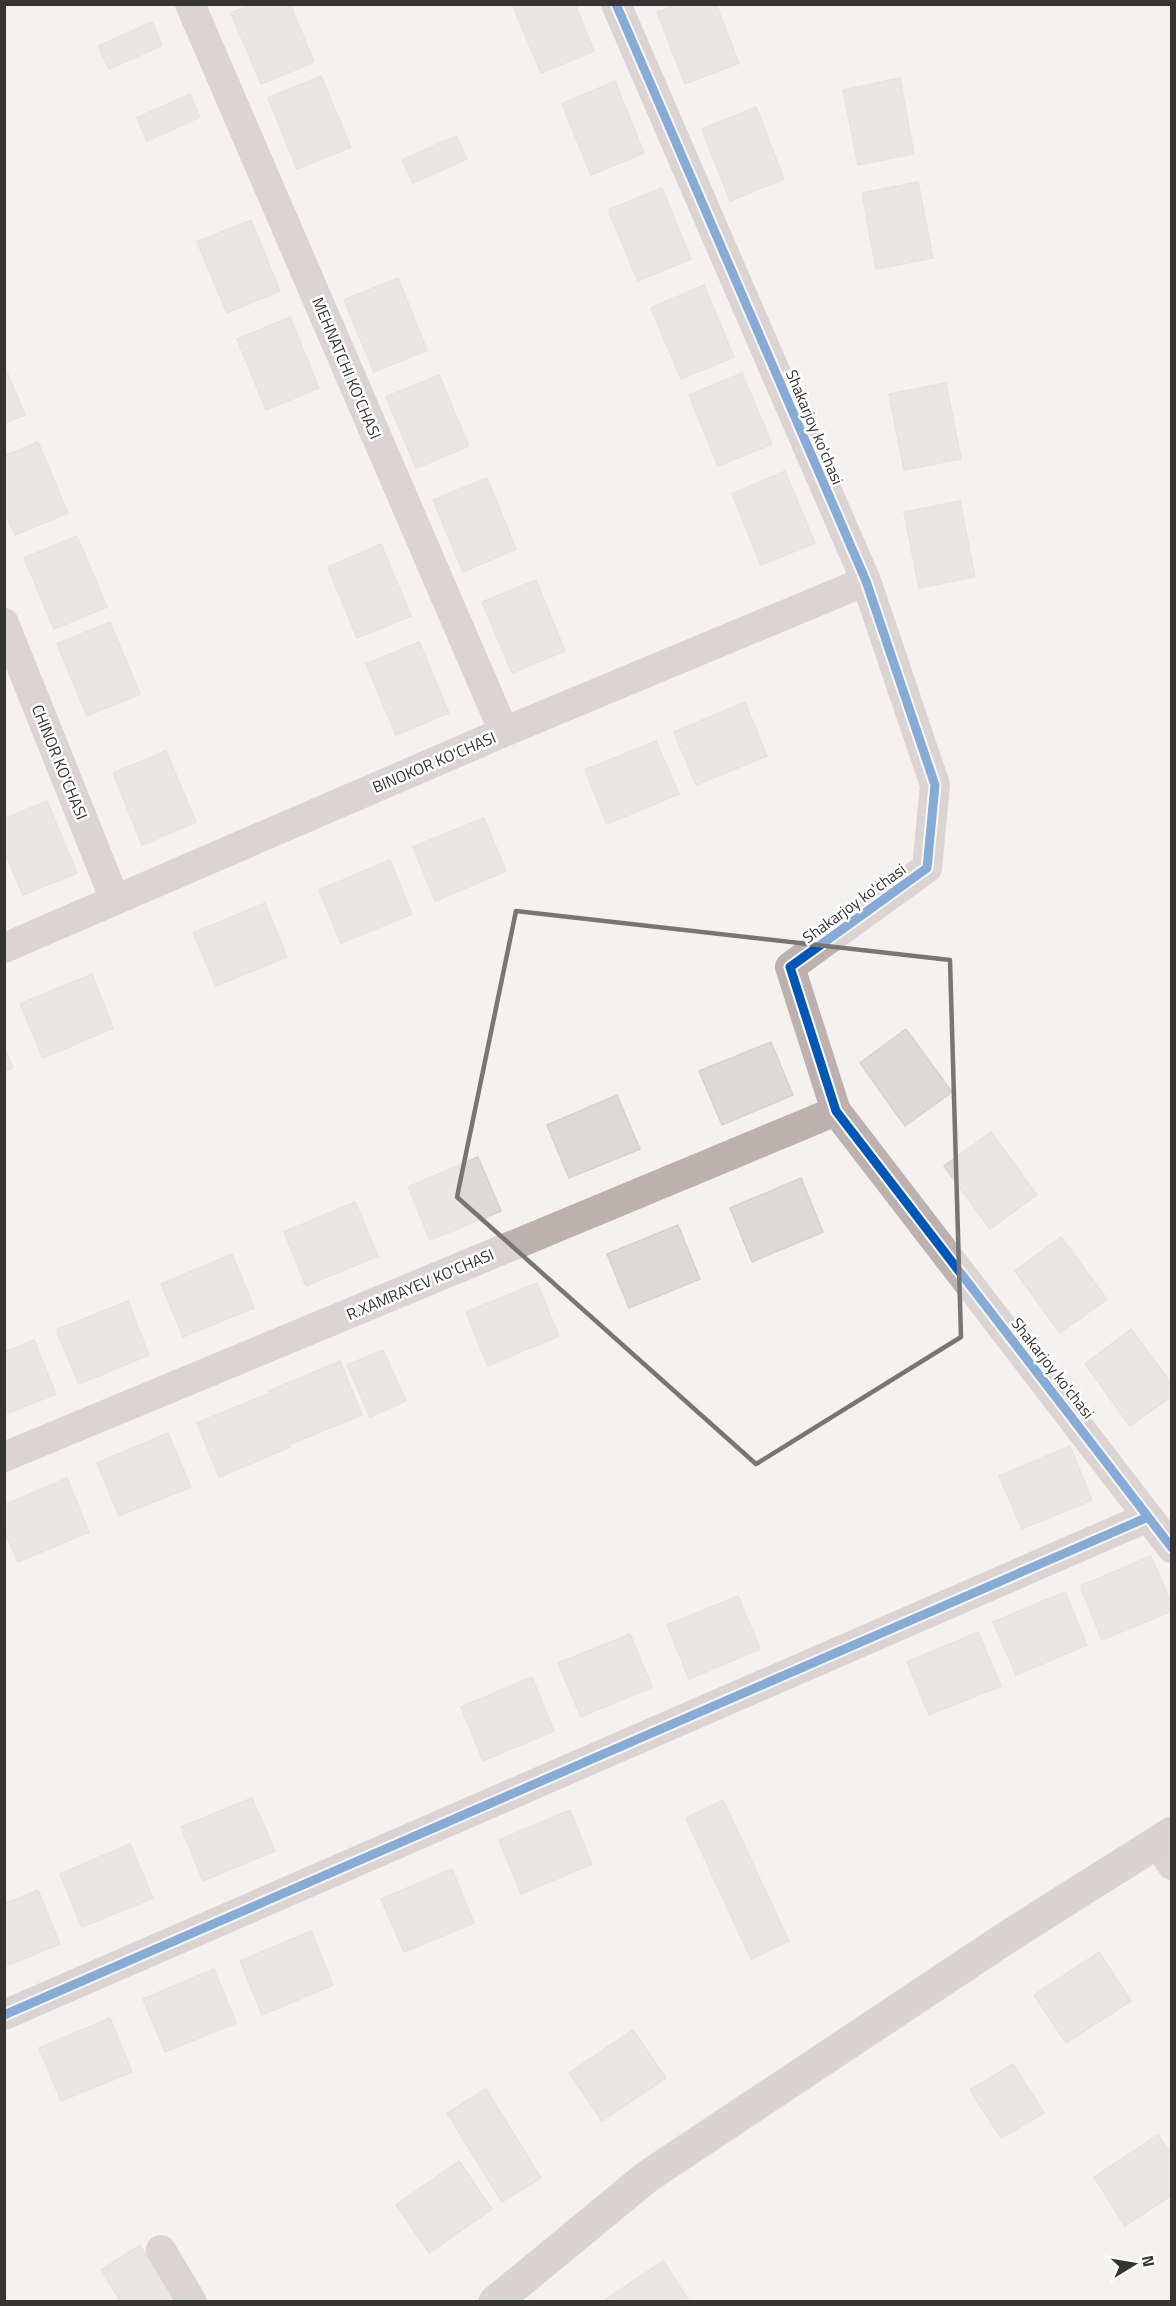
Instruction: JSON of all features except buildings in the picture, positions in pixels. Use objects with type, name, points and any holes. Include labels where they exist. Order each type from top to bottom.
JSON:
[{"type":"street","name":"MEHNATCHI KO'CHASI","points":[[190,4],[504,732]]},
{"type":"street","name":"Shakarjoy ko'chasi","points":[[616,4],[866,580],[935,785],[927,868],[790,967],[836,1111],[1172,1548]]},
{"type":"street","name":"BINOKOR KO'CHASI","points":[[4,948],[504,732],[866,580]]},
{"type":"street","name":"CHINOR KO'CHASI","points":[[4,623],[115,900]]},
{"type":"street","name":"R.XAMRAYEV KO'CHASI","points":[[4,1457],[836,1111]]},
{"type":"street","points":[[4,2015],[1148,1517]]},
{"type":"street","points":[[495,2301],[648,2176],[1012,1934],[1167,1847]]},
{"type":"street","points":[[161,2250],[192,2301]]},
{"type":"highlighted area","points":[[516,911],[950,960],[961,1337],[756,1464],[457,1197]]},
{"type":"cycle path","points":[[616,4],[866,581],[935,785],[927,868],[790,967],[836,1111],[1172,1548]]},
{"type":"cycle path","points":[[4,2015],[1148,1517]]}]
